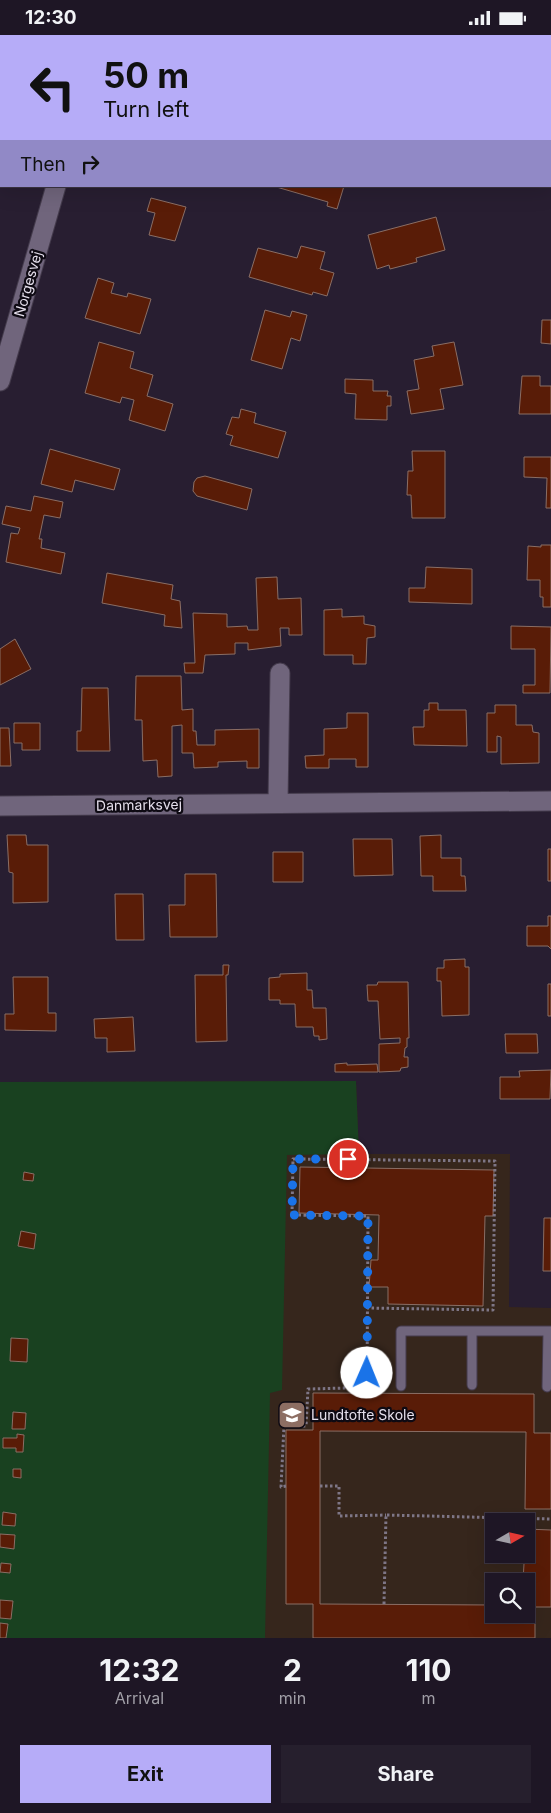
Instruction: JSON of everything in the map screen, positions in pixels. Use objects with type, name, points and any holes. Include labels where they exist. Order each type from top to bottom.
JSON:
[{"type":"street","name":"Norgesvej","points":[[2,370],[56,187]]},
{"type":"street","points":[[278,803],[280,673]]},
{"type":"street","name":"Danmarksvej","points":[[0,806],[551,801]]},
{"type":"lane","points":[[401,1386],[401,1331],[549,1331],[547,1387]]},
{"type":"lane","points":[[472,1331],[472,1385]]},
{"type":"path","points":[[367,1389],[368,1216],[292,1215],[293,1159],[495,1161],[493,1310],[368,1308]]},
{"type":"path","points":[[286,1486],[281,1487],[284,1426],[306,1426],[308,1389],[367,1389],[401,1386]]},
{"type":"path","points":[[320,1486],[339,1486],[339,1516],[386,1515],[551,1519]]},
{"type":"path","points":[[384,1605],[386,1515]]},
{"type":"shaded area","name":"Lundtofte Skole","points":[[356,1081],[359,1154],[510,1154],[509,1307],[551,1308],[551,1638],[19,1638],[52,1082]]},
{"type":"green space","points":[[356,1081],[359,1154],[287,1155],[282,1390],[270,1393],[265,1638],[0,1638],[0,1082]]},
{"type":"building","points":[[276,187],[344,187],[337,209],[327,206],[328,202]]},
{"type":"building","points":[[151,198],[186,207],[175,241],[149,235],[155,213],[147,211]]},
{"type":"building","points":[[436,217],[445,250],[416,258],[417,262],[390,269],[389,265],[377,269],[368,235]]},
{"type":"building","points":[[301,246],[325,252],[320,269],[334,273],[327,296],[313,292],[312,295],[249,277],[258,248],[297,258]]},
{"type":"building","points":[[98,278],[114,283],[111,293],[127,297],[128,293],[151,299],[140,334],[85,318]]},
{"type":"building","points":[[265,310],[290,317],[292,311],[307,315],[300,341],[291,338],[282,369],[251,360]]},
{"type":"building","points":[[542,320],[551,320],[551,344],[541,343]]},
{"type":"building","points":[[99,342],[134,352],[130,368],[153,375],[147,396],[173,404],[165,431],[129,420],[134,400],[122,397],[120,403],[85,393]]},
{"type":"building","points":[[454,342],[463,385],[440,389],[444,409],[411,414],[407,391],[419,389],[414,360],[434,356],[432,346]]},
{"type":"building","points":[[522,376],[540,376],[540,386],[551,386],[551,414],[519,414]]},
{"type":"building","points":[[345,379],[373,380],[373,391],[388,391],[387,396],[391,396],[391,406],[387,406],[387,420],[355,419],[356,394],[345,393]]},
{"type":"building","points":[[241,409],[256,413],[254,423],[286,432],[278,458],[230,445],[233,436],[226,434],[232,417],[239,418]]},
{"type":"building","points":[[50,449],[120,469],[114,490],[75,480],[72,492],[41,484]]},
{"type":"building","points":[[412,451],[445,451],[445,518],[412,518],[411,495],[407,495],[408,471],[413,471]]},
{"type":"building","points":[[524,457],[551,457],[551,508],[546,508],[547,478],[524,477]]},
{"type":"building","points":[[205,476],[252,489],[247,510],[197,496],[193,491],[194,482],[197,478]]},
{"type":"building","points":[[34,496],[63,502],[60,518],[44,515],[39,539],[42,539],[41,548],[65,553],[61,574],[6,562],[11,533],[18,534],[20,528],[2,524],[6,506],[31,511]]},
{"type":"building","points":[[541,545],[551,545],[551,607],[543,607],[543,597],[540,597],[540,580],[527,580],[528,546],[541,547]]},
{"type":"building","points":[[426,567],[472,569],[472,604],[409,602],[409,588],[425,588]]},
{"type":"building","points":[[107,573],[173,585],[171,599],[180,601],[182,628],[164,626],[165,615],[102,603]]},
{"type":"building","points":[[277,577],[278,599],[301,598],[302,635],[289,635],[289,628],[280,628],[281,646],[248,650],[248,643],[235,643],[235,654],[205,655],[203,673],[185,673],[184,663],[195,663],[193,613],[227,614],[227,627],[247,626],[248,630],[258,630],[256,578]]},
{"type":"building","points":[[342,609],[342,617],[364,616],[364,624],[375,626],[375,637],[367,638],[366,664],[353,664],[353,655],[324,655],[324,610]]},
{"type":"building","points":[[511,626],[551,627],[550,693],[523,693],[523,685],[535,685],[535,649],[511,649]]},
{"type":"building","points":[[15,639],[31,669],[0,685],[0,649]]},
{"type":"building","points":[[136,676],[181,676],[182,710],[193,709],[193,731],[196,731],[197,745],[215,745],[215,730],[259,729],[259,768],[247,768],[247,761],[218,762],[218,767],[194,768],[193,753],[182,753],[182,725],[172,726],[172,776],[158,777],[157,760],[143,761],[142,720],[135,720]]},
{"type":"building","points":[[82,688],[108,688],[110,751],[77,751],[77,731],[81,731]]},
{"type":"building","points":[[429,703],[438,703],[438,710],[466,710],[467,746],[414,745],[413,727],[424,727],[424,710],[429,710]]},
{"type":"building","points":[[495,705],[516,705],[516,725],[532,725],[533,732],[539,733],[539,763],[501,764],[501,737],[497,736],[497,752],[487,752],[487,713],[495,713]]},
{"type":"building","points":[[347,713],[368,713],[368,767],[356,767],[356,759],[329,759],[329,768],[306,768],[305,756],[324,755],[324,729],[347,728]]},
{"type":"building","points":[[14,723],[40,723],[40,750],[22,750],[22,743],[14,743]]},
{"type":"building","points":[[0,728],[9,728],[11,766],[0,766]]},
{"type":"building","points":[[7,835],[26,835],[27,845],[48,845],[48,902],[13,903],[13,873],[9,872]]},
{"type":"building","points":[[441,835],[441,858],[461,858],[461,876],[465,876],[466,891],[433,891],[433,876],[421,876],[420,836]]},
{"type":"building","points":[[353,839],[392,839],[393,875],[354,876]]},
{"type":"building","points":[[548,849],[551,849],[551,881],[548,881]]},
{"type":"building","points":[[273,852],[303,852],[303,882],[273,882]]},
{"type":"building","points":[[185,874],[216,874],[217,937],[170,937],[169,905],[185,905]]},
{"type":"building","points":[[115,894],[143,894],[144,940],[116,940]]},
{"type":"building","points":[[548,916],[551,916],[551,949],[548,946],[527,946],[527,926],[548,926]]},
{"type":"building","points":[[465,959],[465,967],[469,967],[469,1015],[442,1016],[441,981],[437,981],[437,968],[444,968],[444,960]]},
{"type":"building","points":[[223,965],[229,965],[228,975],[226,975],[227,1041],[196,1042],[195,975],[223,975]]},
{"type":"building","points":[[307,973],[307,990],[312,990],[313,1008],[326,1008],[327,1039],[319,1040],[319,1036],[314,1036],[313,1027],[296,1027],[295,1004],[280,1004],[280,1000],[269,1000],[269,978],[280,977],[280,974]]},
{"type":"building","points":[[13,977],[48,977],[48,1013],[56,1013],[56,1031],[5,1030],[5,1014],[14,1014]]},
{"type":"building","points":[[378,982],[408,982],[409,1038],[407,1038],[404,1057],[408,1057],[408,1067],[401,1068],[400,1071],[379,1072],[379,1044],[400,1043],[400,1038],[380,1039],[378,1001],[368,1001],[367,985],[377,985]]},
{"type":"building","points":[[548,984],[551,984],[551,1016],[548,1016]]},
{"type":"building","points":[[133,1017],[135,1051],[107,1052],[107,1038],[95,1038],[94,1019]]},
{"type":"building","points":[[505,1034],[537,1034],[538,1053],[506,1053]]},
{"type":"building","points":[[347,1063],[347,1065],[377,1064],[378,1072],[335,1072],[335,1064]]},
{"type":"building","points":[[551,1070],[550,1099],[500,1099],[500,1077],[520,1077],[519,1071]]},
{"type":"building","points":[[300,1167],[494,1170],[493,1216],[485,1216],[483,1306],[388,1304],[388,1287],[369,1287],[371,1260],[378,1260],[379,1215],[299,1213]]},
{"type":"building","points":[[24,1172],[34,1174],[33,1181],[23,1180]]},
{"type":"building","points":[[544,1218],[551,1218],[551,1271],[543,1271]]},
{"type":"building","points":[[21,1231],[36,1234],[34,1249],[18,1246]]},
{"type":"building","points":[[11,1338],[28,1339],[27,1362],[10,1361]]},
{"type":"building","points":[[313,1393],[534,1394],[534,1433],[551,1433],[551,1509],[525,1509],[526,1432],[320,1431],[320,1604],[485,1605],[485,1623],[535,1623],[535,1638],[313,1638],[313,1604],[286,1604],[286,1430],[313,1430]]},
{"type":"building","points":[[13,1412],[26,1413],[25,1429],[12,1429]]},
{"type":"building","points":[[17,1434],[24,1435],[23,1452],[16,1452],[16,1448],[3,1448],[3,1438],[17,1438]]},
{"type":"building","points":[[13,1469],[21,1469],[21,1478],[13,1477]]},
{"type":"building","points":[[3,1512],[16,1514],[15,1526],[2,1525]]},
{"type":"building","points":[[535,1529],[551,1530],[551,1607],[535,1607],[535,1573],[523,1573],[524,1563],[535,1563]]},
{"type":"building","points":[[0,1534],[15,1535],[14,1549],[0,1547]]},
{"type":"building","points":[[1,1563],[11,1564],[10,1573],[0,1572]]},
{"type":"building","points":[[0,1600],[13,1601],[11,1619],[0,1618]]},
{"type":"building","points":[[0,1623],[8,1624],[6,1638],[0,1638]]},
{"type":"place","name":"Lundtofte Skole","points":[[292,1415]]},
{"type":"route","points":[[348,1159],[293,1159],[292,1215],[368,1216],[367,1373]]}]
